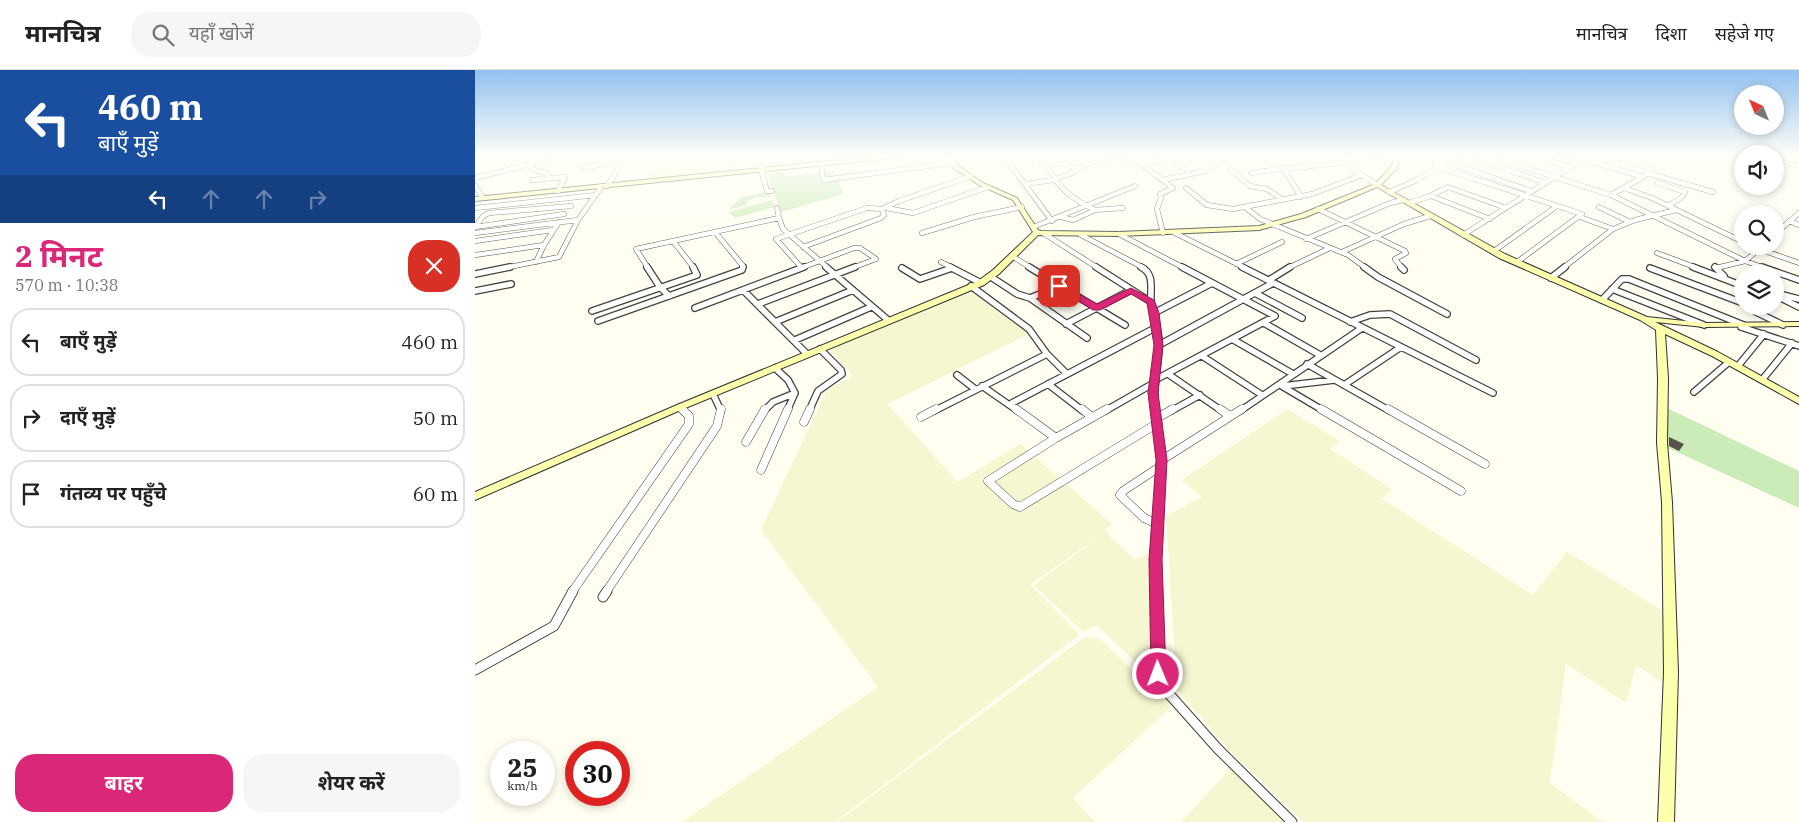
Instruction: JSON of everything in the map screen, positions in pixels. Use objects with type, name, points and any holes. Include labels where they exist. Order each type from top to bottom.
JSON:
[{"type":"street","points":[[478,191],[483,198]]},
{"type":"street","points":[[475,199],[556,191]]},
{"type":"street","points":[[536,262],[553,230],[581,191]]},
{"type":"street","points":[[475,274],[559,257],[578,220],[599,191]]},
{"type":"street","points":[[884,209],[899,201],[928,191]]},
{"type":"street","points":[[801,267],[776,240],[788,234],[867,208],[913,213],[976,191]]},
{"type":"street","points":[[999,191],[1012,196],[1038,231],[1151,302]]},
{"type":"street","points":[[1030,191],[1052,221]]},
{"type":"street","points":[[1063,191],[1095,210]]},
{"type":"street","points":[[475,496],[981,282],[991,277],[1038,231],[1052,221],[1084,205],[1121,191]]},
{"type":"street","points":[[1163,233],[1157,209],[1161,198],[1159,194],[1166,191]]},
{"type":"street","points":[[1190,191],[1210,206],[1233,209],[1322,191]]},
{"type":"street","points":[[1270,191],[1282,199]]},
{"type":"street","points":[[1297,191],[1301,196]]},
{"type":"street","points":[[1038,231],[1081,235],[1259,228],[1274,225],[1362,191]]},
{"type":"street","points":[[1306,239],[1390,203],[1431,196],[1440,191]]},
{"type":"street","points":[[1459,191],[1506,208]]},
{"type":"street","points":[[1510,191],[1580,213],[1582,214],[1580,217]]},
{"type":"street","points":[[1463,235],[1531,191]]},
{"type":"street","points":[[1597,191],[1611,196],[1745,261],[1799,280]]},
{"type":"street","points":[[1611,196],[1619,191]]},
{"type":"street","points":[[1632,191],[1668,206],[1734,238]]},
{"type":"street","points":[[1668,206],[1679,200],[1685,192],[1682,191]]},
{"type":"street","points":[[1389,192],[1494,251],[1643,318],[1660,329],[1734,364],[1799,402]]},
{"type":"street","points":[[475,208],[596,195]]},
{"type":"street","points":[[1431,196],[1490,219]]},
{"type":"street","points":[[476,226],[483,216],[489,214],[571,206]]},
{"type":"street","points":[[1494,251],[1557,206]]},
{"type":"street","points":[[922,233],[974,217],[1022,207]]},
{"type":"street","points":[[1245,207],[1260,219],[1342,252],[1387,282],[1447,314]]},
{"type":"street","points":[[1599,207],[1629,222]]},
{"type":"street","points":[[777,208],[783,229],[889,320]]},
{"type":"street","points":[[1061,218],[1073,220],[1095,210],[1123,208]]},
{"type":"street","points":[[803,247],[881,218],[884,216],[884,209]]},
{"type":"street","points":[[1318,209],[1346,221],[1406,252],[1395,259],[1405,270]]},
{"type":"street","points":[[1551,278],[1613,229],[1629,222],[1676,210]]},
{"type":"street","points":[[1784,226],[1799,212]]},
{"type":"street","points":[[476,226],[564,214]]},
{"type":"street","points":[[1342,252],[1411,221],[1430,216]]},
{"type":"street","points":[[1580,217],[1613,229]]},
{"type":"street","points":[[1517,262],[1580,217]]},
{"type":"street","points":[[669,296],[660,287],[636,249],[779,218]]},
{"type":"street","points":[[475,233],[578,220]]},
{"type":"street","points":[[1789,221],[1799,224]]},
{"type":"street","points":[[475,241],[553,230]]},
{"type":"street","points":[[598,321],[734,274],[743,268],[715,232]]},
{"type":"street","points":[[1173,232],[1493,393]]},
{"type":"street","points":[[1119,234],[1275,316],[1056,438],[989,478],[989,484],[1013,504],[1020,507],[1201,395]]},
{"type":"street","points":[[1081,235],[1147,270],[1151,277],[1151,302],[1159,345],[1153,393],[1158,420],[1161,463],[1156,569],[1158,674],[1161,685],[1218,749],[1292,822]]},
{"type":"street","points":[[592,311],[698,274],[673,241]]},
{"type":"street","points":[[1236,264],[1281,242]]},
{"type":"street","points":[[475,255],[544,245]]},
{"type":"street","points":[[695,308],[857,247],[876,259],[837,276],[758,304]]},
{"type":"street","points":[[1159,345],[1255,293],[1298,262],[1330,248]]},
{"type":"street","points":[[1657,253],[1732,282]]},
{"type":"street","points":[[1732,282],[1717,271],[1715,267],[1745,261],[1752,255]]},
{"type":"street","points":[[1779,255],[1799,263]]},
{"type":"street","points":[[1012,256],[1125,325]]},
{"type":"street","points":[[941,262],[981,282]]},
{"type":"street","points":[[902,268],[920,279],[953,268]]},
{"type":"street","points":[[1650,268],[1734,301]]},
{"type":"street","points":[[991,277],[1017,294],[1030,298],[1087,338]]},
{"type":"street","points":[[1602,300],[1622,279],[1629,279],[1742,326],[1796,344],[1762,380]]},
{"type":"street","points":[[1154,313],[1212,282]]},
{"type":"street","points":[[475,291],[511,284]]},
{"type":"street","points":[[971,286],[1026,326],[1047,354],[1067,374]]},
{"type":"street","points":[[1030,298],[1059,286]]},
{"type":"street","points":[[1612,289],[1704,325]]},
{"type":"street","points":[[743,290],[807,354]]},
{"type":"street","points":[[775,322],[853,290]]},
{"type":"street","points":[[1066,324],[1131,290]]},
{"type":"street","points":[[1255,293],[1302,318]]},
{"type":"street","points":[[1784,297],[1798,302]]},
{"type":"street","points":[[795,340],[871,306]]},
{"type":"street","points":[[1350,322],[1366,316],[1386,313],[1476,360]]},
{"type":"street","points":[[1760,315],[1783,325]]},
{"type":"street","points":[[1643,318],[1704,325],[1799,324]]},
{"type":"street","points":[[1264,323],[1319,355]]},
{"type":"street","points":[[1011,404],[1157,327]]},
{"type":"street","points":[[1158,524],[1143,518],[1120,495],[1123,491],[1262,395],[1281,385],[1319,355],[1362,328]]},
{"type":"street","points":[[1660,329],[1663,378],[1662,443],[1667,502],[1671,672],[1667,822]]},
{"type":"street","points":[[1694,392],[1734,364],[1764,334]]},
{"type":"street","points":[[1232,339],[1293,374]]},
{"type":"street","points":[[1344,385],[1401,347]]},
{"type":"street","points":[[805,422],[818,391],[842,374],[841,370],[820,349]]},
{"type":"street","points":[[921,416],[1047,354]]},
{"type":"street","points":[[1202,356],[1262,395]]},
{"type":"street","points":[[1307,364],[1485,464]]},
{"type":"street","points":[[761,470],[795,393],[789,380],[775,368]]},
{"type":"street","points":[[1169,374],[1231,416]]},
{"type":"street","points":[[957,375],[975,389]]},
{"type":"street","points":[[1281,385],[1334,380]]},
{"type":"street","points":[[1048,384],[1093,417]]},
{"type":"street","points":[[1281,385],[1461,491]]},
{"type":"street","points":[[982,386],[1011,404],[1025,417],[1056,438]]},
{"type":"street","points":[[746,442],[765,409],[773,402],[795,393]]},
{"type":"street","points":[[603,597],[717,426],[723,411],[722,406],[713,394]]},
{"type":"street","points":[[475,670],[554,626],[571,594],[690,422],[689,416],[680,408]]},
{"type":"green space","points":[[773,191],[843,191],[844,194],[781,212]]},
{"type":"green space","points":[[765,192],[770,193],[771,197],[757,197],[747,201],[747,205],[728,210],[741,197]]},
{"type":"green space","points":[[772,200],[775,207],[735,218],[729,212]]},
{"type":"green space","points":[[971,289],[1029,334],[887,404],[958,482],[1020,444],[1112,524],[1105,529],[1106,532],[1135,560],[1156,549],[1154,680],[1097,625],[1083,632],[1034,585],[1102,535],[1030,584],[1079,635],[835,822],[682,822],[878,687],[761,530],[827,390],[853,376],[830,349]]},
{"type":"green space","points":[[1667,408],[1799,471],[1799,508],[1666,447]]},
{"type":"green space","points":[[1287,409],[1340,441],[1330,449],[1392,489],[1382,499],[1533,595],[1567,552],[1668,614],[1668,686],[1636,665],[1626,703],[1566,664],[1550,783],[1603,822],[1304,822],[1232,753],[1177,690],[1166,516],[1202,497],[1182,480]]},
{"type":"green space","points":[[1087,637],[1100,639],[1152,689],[1164,689],[1174,704],[1073,798],[1095,822],[837,822],[1082,639]]},
{"type":"green space","points":[[1234,765],[1290,822],[1181,822]]},
{"type":"building","points":[[1669,437],[1684,444],[1679,451],[1669,446]]},
{"type":"route","points":[[1059,286],[1097,308],[1131,290],[1151,302],[1154,313],[1159,345],[1153,393],[1162,460],[1156,560],[1158,674]]}]
